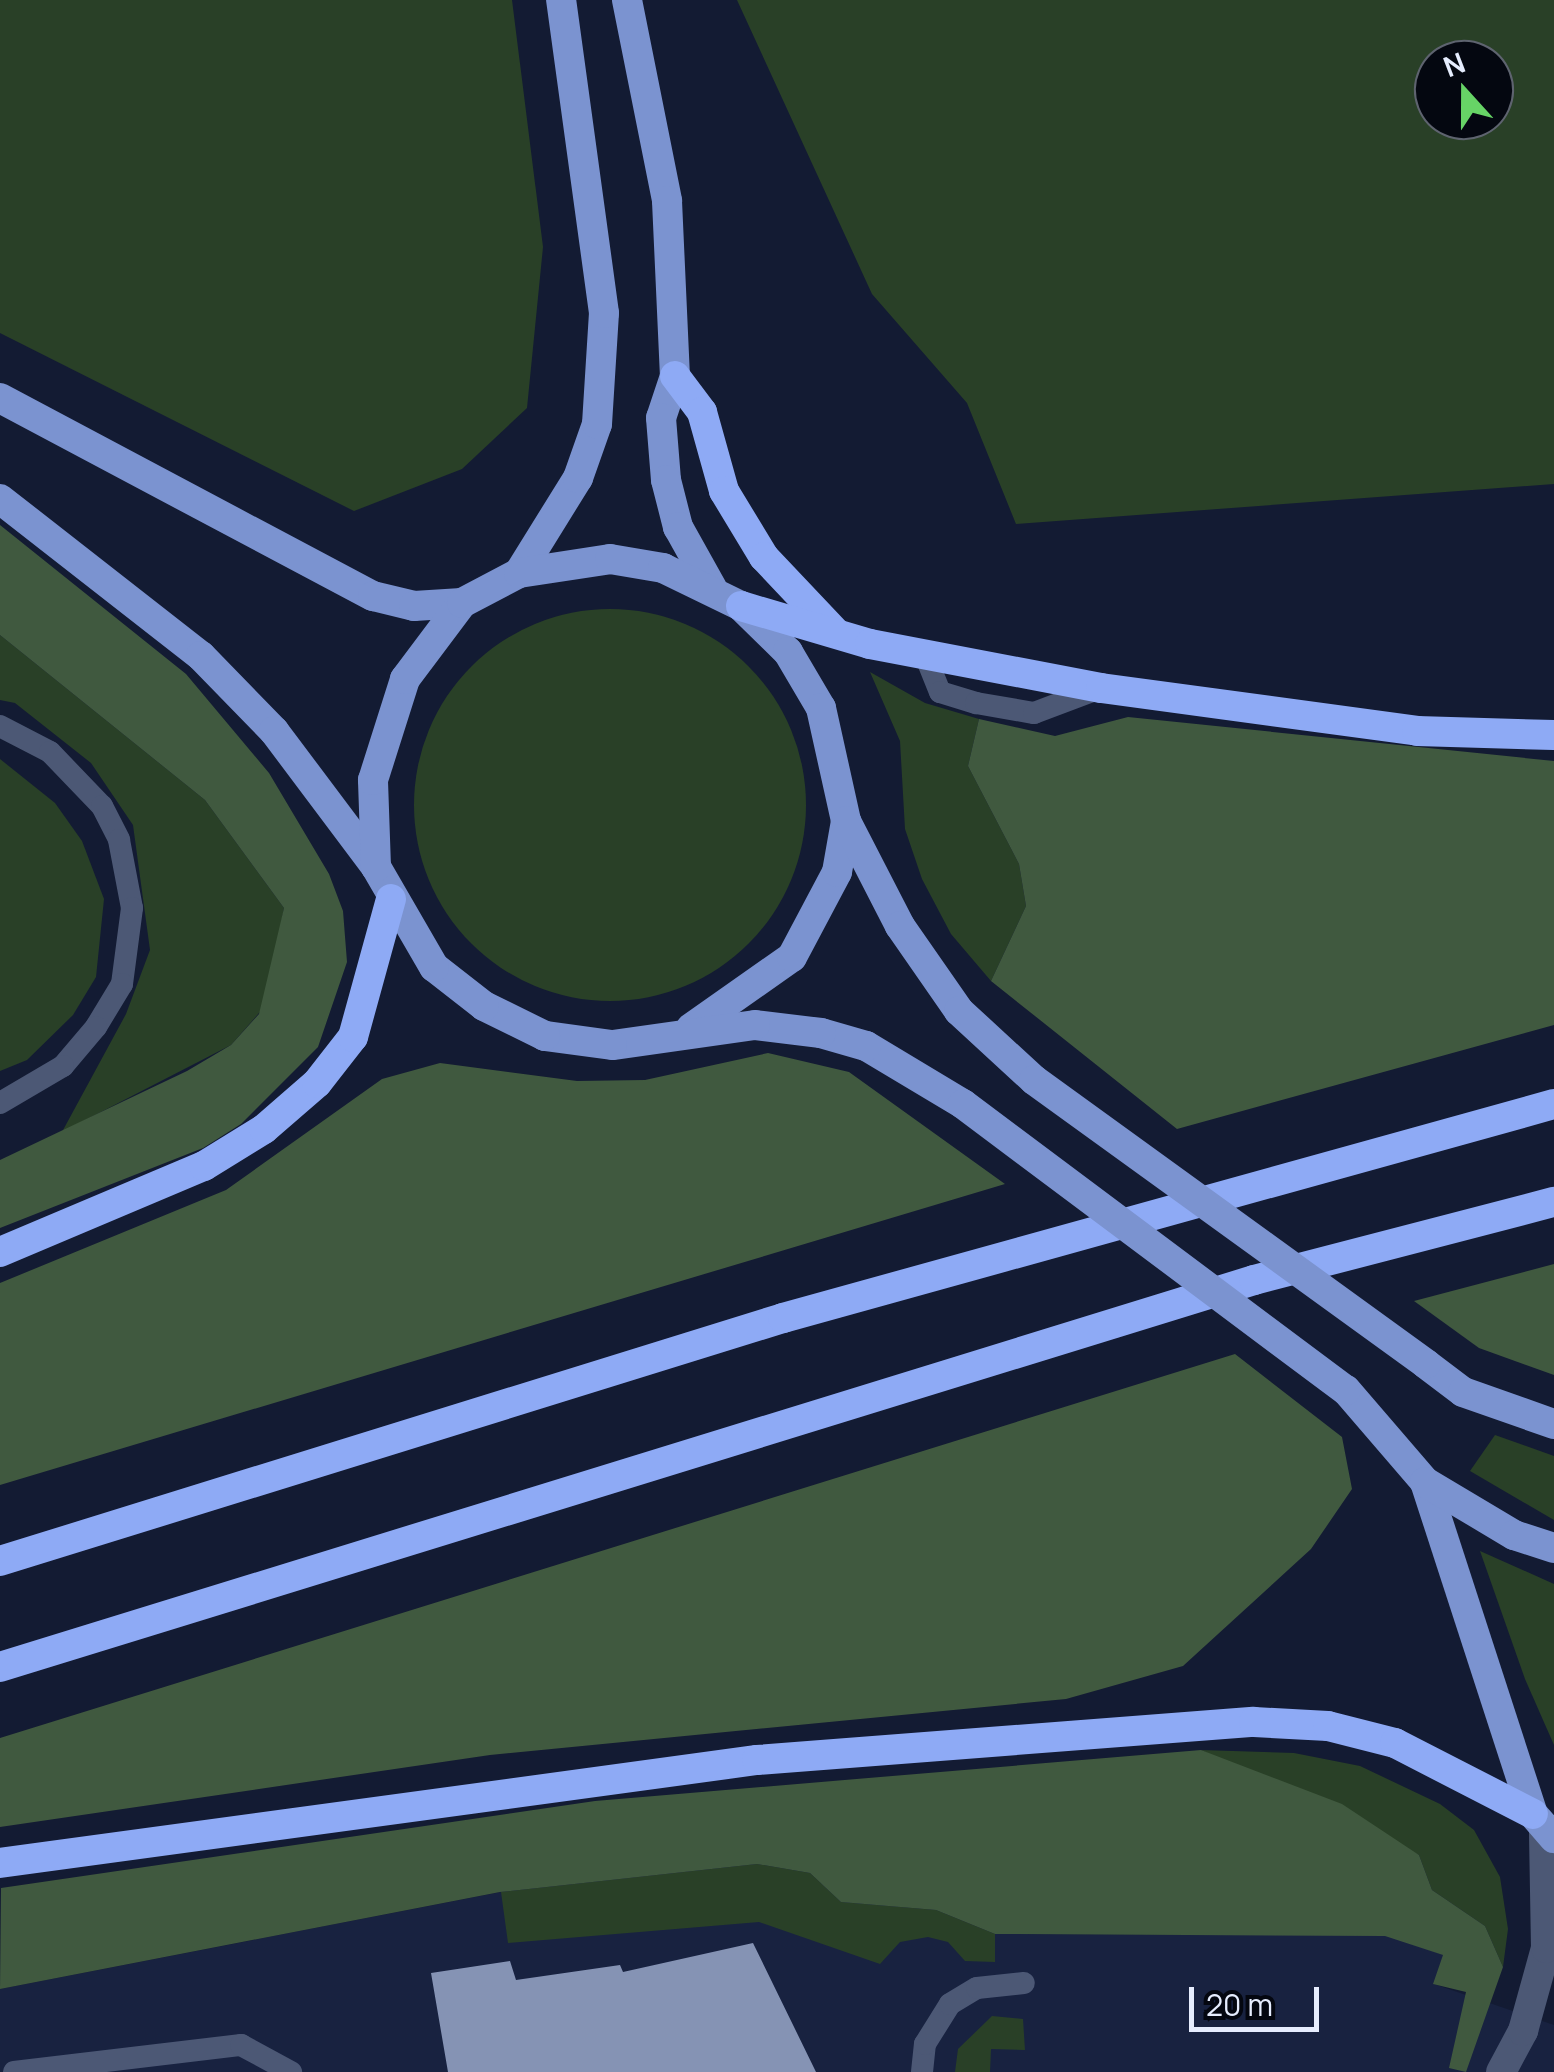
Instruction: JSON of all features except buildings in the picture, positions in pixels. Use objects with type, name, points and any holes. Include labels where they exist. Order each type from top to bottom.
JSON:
[{"type":"highway","points":[[675,376],[702,412],[724,491],[764,558],[839,636]]},
{"type":"highway","points":[[742,606],[839,636],[1101,688],[1417,731],[1554,735]]},
{"type":"highway","points":[[0,1252],[204,1166],[317,1083],[353,1037],[390,899]]},
{"type":"highway","points":[[0,1560],[783,1318],[1554,1104]]},
{"type":"highway","points":[[0,1667],[1254,1280],[1554,1202]]},
{"type":"highway","points":[[0,1863],[757,1760],[1254,1722],[1328,1726],[1395,1743],[1544,1828]]},
{"type":"main road","points":[[518,573],[578,478],[597,424],[604,313],[561,0]]},
{"type":"main road","points":[[626,0],[667,201],[675,376],[661,418],[666,480],[678,527],[712,588]]},
{"type":"main road","points":[[0,398],[373,596],[414,606],[462,602],[518,573],[610,559],[712,588],[742,606],[788,652],[821,708],[846,821],[900,926],[959,1012],[1034,1080],[1463,1392],[1554,1424]]},
{"type":"main road","points":[[0,498],[201,656],[274,732],[376,867],[390,899],[434,966],[484,1006],[545,1036],[612,1045],[755,1025],[822,1032],[866,1046],[963,1104],[1346,1390],[1425,1482],[1514,1535],[1554,1548]]},
{"type":"main road","points":[[376,867],[379,742],[404,679],[462,602]]},
{"type":"main road","points":[[681,1034],[792,957],[831,886],[846,821]]},
{"type":"main road","points":[[1425,1482],[1544,1828]]},
{"type":"street","points":[[1502,2072],[1523,2031],[1546,1948],[1544,1828]]},
{"type":"lane","points":[[0,726],[50,752],[102,806],[120,840],[132,927],[122,984],[96,1027],[63,1066],[0,1103]]},
{"type":"lane","points":[[922,2072],[925,2044],[950,2004],[977,1988],[1024,1984]]},
{"type":"lane","points":[[14,2072],[240,2045],[292,2072]]},
{"type":"shaded area","points":[[757,1864],[995,1934],[1385,1935],[1444,1955],[1434,1984],[1554,2025],[1554,2072],[0,2072],[0,1989],[501,1892]]},
{"type":"green space","points":[[0,0],[512,0],[543,247],[527,408],[462,469],[354,511],[0,333]]},
{"type":"green space","points":[[737,0],[1554,0],[1554,484],[1016,524],[967,403],[872,294]]},
{"type":"green space","points":[[0,525],[186,674],[269,773],[329,874],[343,911],[347,962],[318,1047],[241,1124],[203,1148],[0,1228],[0,1160],[187,1071],[231,1045],[259,1014],[284,908],[205,800],[0,635]]},
{"type":"green space","points":[[610,609],[648,612],[685,624],[719,642],[749,666],[773,696],[791,730],[803,767],[803,843],[791,880],[773,914],[749,944],[719,968],[685,986],[648,998],[610,1001],[572,998],[535,986],[501,968],[471,944],[447,914],[429,880],[417,843],[414,805],[417,767],[429,730],[447,696],[471,666],[501,642],[535,624],[572,612]]},
{"type":"green space","points":[[0,635],[205,800],[284,908],[266,1005],[231,1045],[62,1132],[126,1014],[150,950],[133,825],[91,763],[15,703],[0,700]]},
{"type":"green space","points":[[870,672],[925,703],[979,719],[968,766],[1019,864],[1026,906],[991,981],[951,934],[922,879],[905,829],[900,741]]},
{"type":"green space","points":[[1128,717],[1554,761],[1554,1025],[1177,1129],[991,981],[1026,906],[1019,864],[968,766],[979,719],[1055,736]]},
{"type":"green space","points":[[0,759],[55,803],[82,841],[104,899],[96,977],[73,1015],[27,1060],[0,1071]]},
{"type":"green space","points":[[768,1053],[849,1072],[1005,1184],[0,1485],[0,1283],[226,1190],[382,1079],[440,1063],[577,1081],[645,1080]]},
{"type":"green space","points":[[1554,1264],[1554,1375],[1479,1348],[1414,1301]]},
{"type":"green space","points":[[1235,1354],[1342,1437],[1352,1489],[1311,1549],[1183,1666],[1066,1699],[490,1755],[0,1827],[0,1738]]},
{"type":"green space","points":[[1495,1435],[1554,1456],[1554,1520],[1470,1471]]},
{"type":"green space","points":[[1480,1551],[1554,1584],[1554,1745],[1525,1679]]},
{"type":"green space","points":[[1201,1750],[1294,1753],[1360,1766],[1440,1804],[1474,1830],[1500,1877],[1508,1929],[1503,1967],[1485,1926],[1432,1890],[1419,1855]]},
{"type":"green space","points":[[1201,1750],[1342,1804],[1419,1855],[1432,1890],[1485,1926],[1503,1967],[1466,2072],[1449,2068],[1466,1992],[1433,1984],[1443,1955],[1385,1936],[995,1934],[936,1910],[841,1902],[810,1873],[757,1864],[500,1892],[0,1989],[1,1888],[595,1801]]},
{"type":"green space","points":[[757,1864],[810,1873],[841,1902],[936,1910],[995,1934],[995,1962],[965,1961],[948,1942],[928,1937],[900,1942],[880,1964],[759,1922],[508,1943],[501,1892]]},
{"type":"green space","points":[[992,2016],[1023,2019],[1025,2050],[991,2049],[990,2072],[955,2072],[958,2049]]}]
